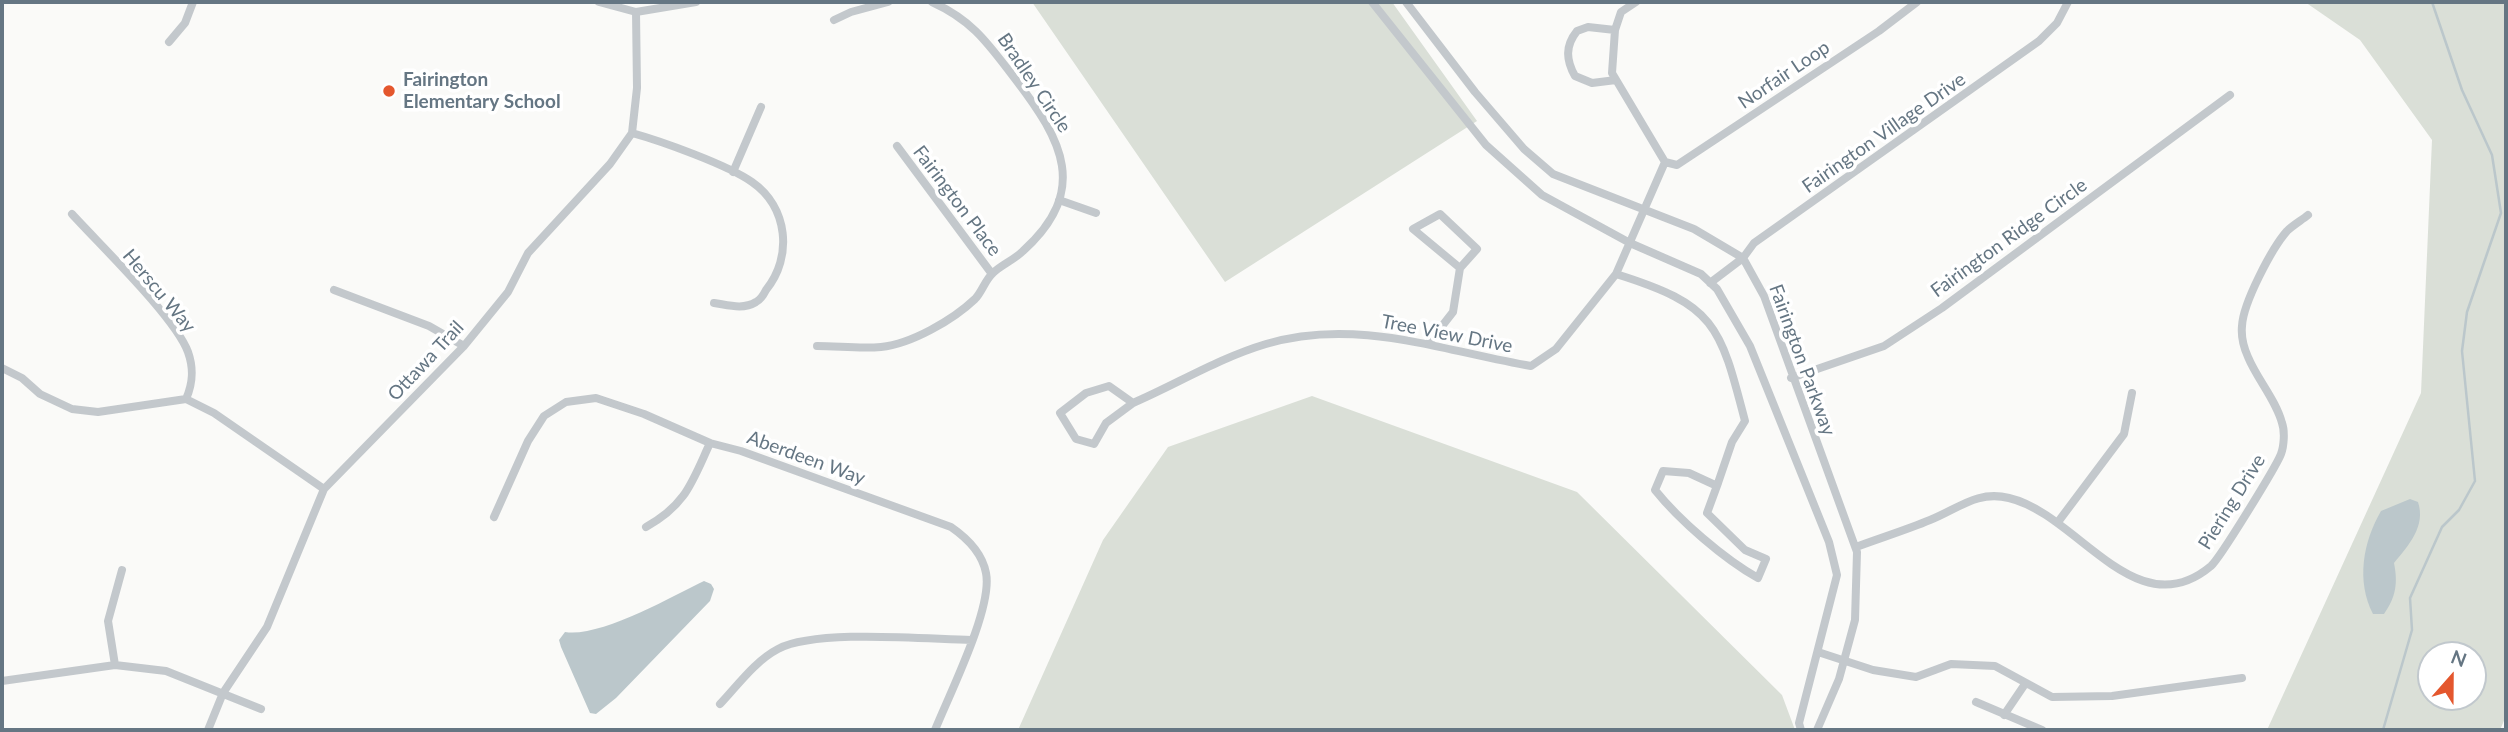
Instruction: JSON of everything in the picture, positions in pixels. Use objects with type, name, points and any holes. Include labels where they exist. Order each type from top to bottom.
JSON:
[{"type":"street","points":[[169,42],[185,23],[193,2]]},
{"type":"street","points":[[599,2],[636,12],[696,2]]},
{"type":"street","points":[[834,20],[851,12],[888,2]]},
{"type":"street","name":"Bradley Circle","points":[[817,346],[883,347],[944,322],[976,299],[992,274],[1023,251],[1043,229],[1059,200],[1064,183],[1062,157],[1054,135],[977,29],[958,14],[932,2]]},
{"type":"street","name":"Fairington Parkway","points":[[1372,2],[1486,145],[1542,194],[1630,243],[1690,268],[1710,282],[1750,346],[1829,542],[1837,575],[1799,723],[1801,730]]},
{"type":"street","points":[[1405,2],[1475,92],[1524,149],[1553,174],[1694,229],[1743,258]]},
{"type":"street","points":[[1636,2],[1621,12],[1615,30],[1612,73],[1665,162],[1643,211]]},
{"type":"street","name":"Norfair Loop","points":[[1665,162],[1677,165],[1879,31],[1917,2]]},
{"type":"street","name":"Fairington Village Drive","points":[[1710,282],[1743,258],[1754,243],[2039,41],[2057,23],[2068,2]]},
{"type":"street","name":"Ottawa Trail","points":[[208,730],[223,693],[267,627],[324,489],[464,346],[508,292],[527,253],[610,164],[632,132],[637,88],[636,12]]},
{"type":"street","points":[[1615,30],[1588,27],[1577,31],[1568,51],[1568,63],[1575,76],[1592,83],[1616,80]]},
{"type":"street","name":"Fairington Ridge Circle","points":[[1791,378],[1884,346],[1942,308],[2230,94]]},
{"type":"street","points":[[733,172],[761,107]]},
{"type":"street","points":[[632,132],[733,172],[752,182],[769,199],[783,230],[785,254],[778,276],[757,302],[742,307],[714,303]]},
{"type":"street","name":"Fairington Place","points":[[897,146],[992,274]]},
{"type":"street","points":[[1059,200],[1096,213]]},
{"type":"street","name":"Tree View Drive","points":[[1133,403],[1109,386],[1086,393],[1059,413],[1076,439],[1094,444],[1106,423],[1133,403],[1204,369],[1267,343],[1359,333],[1428,344],[1531,366],[1556,349],[1616,274],[1643,211]]},
{"type":"street","name":"Herscu Way","points":[[72,214],[170,323],[187,350],[192,383],[186,399]]},
{"type":"street","points":[[1428,344],[1453,312],[1460,268],[1476,248],[1440,215],[1413,229],[1460,268]]},
{"type":"street","name":"Piering Drive","points":[[1856,547],[1934,519],[1959,503],[1979,496],[2008,497],[2059,522],[2116,569],[2157,585],[2175,585],[2196,578],[2214,564],[2281,454],[2282,423],[2248,356],[2241,327],[2253,292],[2287,231],[2308,215]]},
{"type":"street","name":"Fairington Parkway","points":[[1743,258],[1763,296],[1791,378],[1856,547],[1855,620],[1844,659],[1817,730]]},
{"type":"street","points":[[1616,274],[1690,303],[1715,328],[1731,366],[1745,421],[1732,443],[1718,483],[1707,513],[1745,550],[1766,559],[1758,578],[1739,567],[1669,507],[1656,490],[1662,471],[1689,473],[1715,485],[1718,483]]},
{"type":"street","points":[[334,290],[429,326],[464,346]]},
{"type":"street","points":[[2,368],[22,378],[40,394],[72,409],[98,412],[186,399],[214,413],[324,489]]},
{"type":"street","points":[[2059,522],[2124,434],[2132,393]]},
{"type":"street","name":"Aberdeen Way","points":[[494,517],[528,440],[544,416],[566,402],[596,398],[644,414],[710,443],[741,450],[951,527],[968,539],[981,558],[986,574],[985,600],[935,730]]},
{"type":"street","points":[[646,527],[670,514],[686,495],[710,443]]},
{"type":"street","points":[[115,665],[108,621],[122,570]]},
{"type":"street","points":[[720,704],[762,659],[781,647],[817,638],[971,640]]},
{"type":"street","points":[[1818,652],[1873,670],[1916,677],[1951,664],[1995,666],[2052,697],[2112,696],[2242,678]]},
{"type":"street","points":[[2,681],[115,665],[166,671],[261,709]]},
{"type":"street","points":[[2004,715],[2025,684]]},
{"type":"street","points":[[1976,702],[2042,730]]},
{"type":"shaded area","points":[[1032,2],[1392,2],[1477,121],[1225,282]]},
{"type":"shaded area","points":[[2305,2],[2506,2],[2506,716],[2500,730],[2267,730],[2421,393],[2432,140],[2360,40]]},
{"type":"shaded area","points":[[1312,396],[1577,492],[1782,695],[1795,730],[1018,730],[1103,540],[1168,447]]},
{"type":"shaded area","points":[[2410,499],[2418,502],[2418,527],[2394,563],[2396,583],[2391,602],[2384,614],[2373,614],[2363,575],[2370,536],[2381,511]]},
{"type":"shaded area","points":[[704,581],[714,589],[710,601],[616,698],[596,714],[590,713],[561,647],[559,640],[565,632],[596,629],[615,623]]},
{"type":"waterway","points":[[2383,730],[2412,630],[2410,598],[2442,527],[2459,510],[2475,481],[2462,351],[2467,312],[2501,213],[2492,155],[2462,90],[2432,2]]},
{"type":"place","name":"Fairington Elementary School","points":[[389,91]]}]
